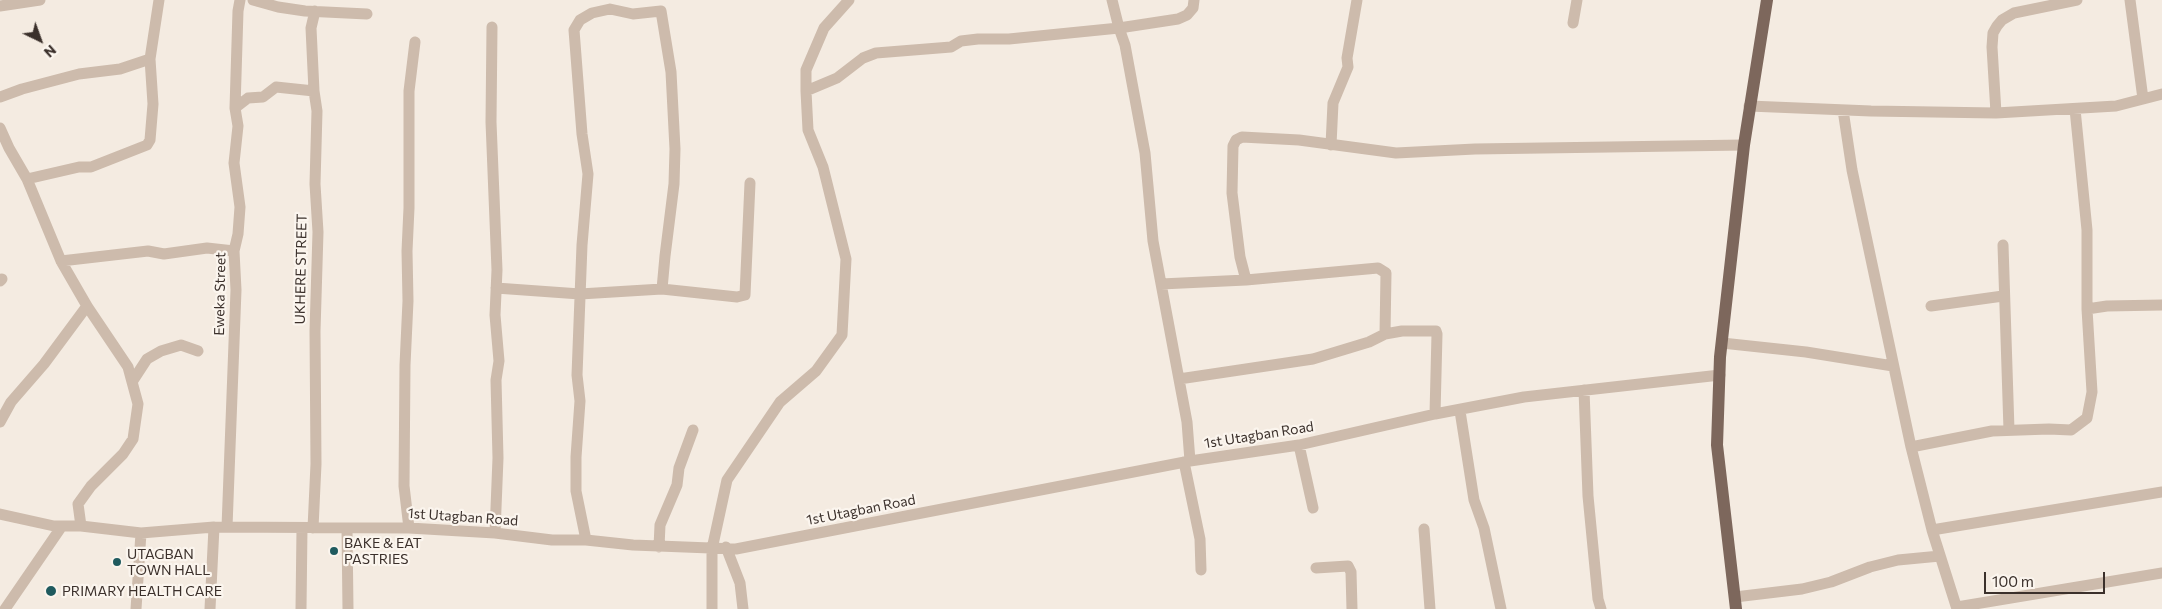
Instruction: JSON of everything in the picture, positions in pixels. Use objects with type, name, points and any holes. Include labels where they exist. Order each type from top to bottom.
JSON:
[{"type":"main road","points":[[1735,603],[1717,445],[1720,375],[1744,145],[1767,0]]},
{"type":"street","points":[[0,6],[40,0]]},
{"type":"street","points":[[27,179],[79,167],[91,167],[147,145],[150,140],[153,104],[150,59],[159,0]]},
{"type":"street","name":"Eweka Street","points":[[227,527],[236,290],[234,251],[238,234],[240,207],[234,163],[238,126],[235,108],[240,0]]},
{"type":"street","points":[[253,0],[278,7],[341,14],[367,14]]},
{"type":"street","points":[[712,609],[712,549],[727,480],[780,402],[816,371],[842,335],[846,259],[823,167],[808,130],[806,70],[824,28],[849,0]]},
{"type":"street","points":[[1112,0],[1125,45],[1144,153],[1153,241],[1187,422],[1187,462],[1200,539],[1201,570]]},
{"type":"street","points":[[806,91],[838,78],[863,58],[876,53],[951,47],[961,41],[978,39],[1009,39],[1119,28],[1178,19],[1187,15],[1193,8],[1194,0]]},
{"type":"street","points":[[1331,145],[1333,103],[1348,67],[1347,58],[1357,0]]},
{"type":"street","points":[[1574,23],[1577,0]]},
{"type":"street","points":[[1996,113],[1992,48],[1997,26],[2002,20],[2014,13],[2077,0]]},
{"type":"street","points":[[2130,0],[2143,99]]},
{"type":"street","points":[[586,540],[576,491],[576,457],[580,402],[577,376],[580,294],[588,174],[582,134],[574,30],[580,20],[592,13],[610,9],[633,14],[661,11],[671,72],[675,149],[674,184],[664,256],[662,289]]},
{"type":"street","name":"UKHERE STREET","points":[[300,609],[307,528],[316,464],[317,111],[314,91],[311,28],[315,11]]},
{"type":"street","points":[[492,26],[491,122],[496,288],[495,316],[498,362],[496,380],[498,458],[495,533]]},
{"type":"street","points":[[409,528],[404,486],[405,365],[408,301],[407,251],[410,208],[409,91],[415,42]]},
{"type":"street","points":[[0,97],[78,74],[120,69],[150,59]]},
{"type":"street","points":[[235,108],[248,98],[263,97],[276,87],[314,91]]},
{"type":"street","points":[[1749,106],[1996,113],[2116,106],[2162,94]]},
{"type":"street","points":[[1911,447],[1992,431],[2071,430],[2087,418],[2092,392],[2087,309],[2087,230],[2075,109]]},
{"type":"street","points":[[1843,110],[1852,170],[1911,447],[1932,530],[1957,608],[2162,573]]},
{"type":"street","points":[[0,128],[4,152],[27,179],[62,260],[87,306],[128,367],[138,404],[137,422],[133,439],[123,454],[91,486],[78,504],[81,526]]},
{"type":"street","points":[[1246,280],[1240,257],[1232,193],[1233,146],[1236,140],[1242,137],[1298,140],[1396,153],[1485,149],[1744,145]]},
{"type":"street","points":[[496,288],[580,294],[662,289],[737,297],[745,295],[750,183]]},
{"type":"street","points":[[2003,245],[2003,296],[2009,430]]},
{"type":"street","points":[[62,260],[148,251],[164,254],[207,248],[234,251]]},
{"type":"street","points":[[1161,284],[1246,280],[1378,268],[1386,273],[1385,334]]},
{"type":"street","points":[[1931,306],[2003,296]]},
{"type":"street","points":[[2087,309],[2107,306],[2162,305]]},
{"type":"street","points":[[0,422],[12,402],[39,370],[87,306]]},
{"type":"street","points":[[1179,379],[1313,359],[1369,342],[1385,334],[1402,331],[1436,331],[1438,334],[1435,414]]},
{"type":"street","points":[[1722,343],[1806,352],[1893,366]]},
{"type":"street","points":[[132,382],[147,359],[161,351],[181,345],[198,351]]},
{"type":"street","name":"1st Utagban Road","points":[[0,514],[62,526],[81,526],[141,533],[214,527],[409,528],[495,533],[552,540],[586,540],[659,546],[712,549],[726,547],[736,549],[1187,462],[1298,445],[1435,414],[1460,411],[1524,397],[1720,375]]},
{"type":"street","points":[[1584,390],[1588,496],[1598,599],[1601,609]]},
{"type":"street","points":[[1460,411],[1474,500],[1484,528],[1500,609]]},
{"type":"street","points":[[659,546],[660,525],[677,485],[679,468],[693,430]]},
{"type":"street","points":[[1298,445],[1313,508]]},
{"type":"street","points":[[1932,530],[2069,509],[2162,492]]},
{"type":"street","points":[[8,607],[62,526]]},
{"type":"street","points":[[210,609],[214,527]]},
{"type":"street","points":[[347,528],[348,609]]},
{"type":"street","points":[[1424,528],[1430,609]]},
{"type":"street","points":[[136,609],[141,533]]},
{"type":"street","points":[[726,547],[740,583],[743,609]]},
{"type":"street","points":[[1735,603],[1831,582],[1870,567],[1898,560],[1940,556]]},
{"type":"street","points":[[1316,568],[1348,566],[1352,609]]},
{"type":"place","name":"BAKE & EAT PASTRIES","points":[[334,551]]},
{"type":"place","name":"UTAGBAN TOWN HALL","points":[[117,562]]},
{"type":"place","name":"PRIMARY HEALTH CARE","points":[[51,591]]}]
